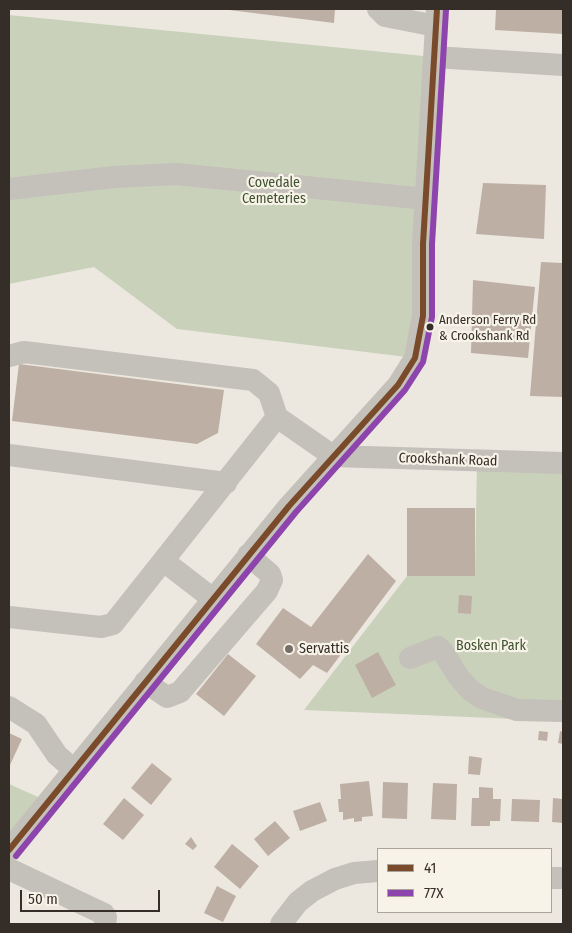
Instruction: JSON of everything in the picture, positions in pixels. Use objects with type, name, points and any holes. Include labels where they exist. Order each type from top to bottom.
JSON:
[{"type":"street","points":[[9,850],[248,555],[398,385],[415,358],[423,316],[423,244],[437,17],[385,16],[378,9]]},
{"type":"street","points":[[434,57],[563,65]]},
{"type":"street","points":[[9,189],[115,177],[176,174],[426,199]]},
{"type":"street","points":[[9,356],[24,352],[253,380],[269,393],[277,417],[334,456]]},
{"type":"street","points":[[9,617],[101,627],[113,624],[165,562],[277,417]]},
{"type":"street","points":[[9,455],[226,483]]},
{"type":"street","name":"Crookshank Road","points":[[334,456],[563,463]]},
{"type":"street","points":[[145,682],[162,696],[174,696],[271,586],[270,574],[248,555]]},
{"type":"street","points":[[165,562],[208,605],[230,634]]},
{"type":"street","points":[[410,658],[438,647],[470,690],[482,698],[517,710],[563,711]]},
{"type":"street","points":[[9,707],[36,724],[57,755],[73,769]]},
{"type":"street","points":[[9,869],[104,914],[105,924]]},
{"type":"street","points":[[281,924],[298,902],[312,891],[335,879],[354,873],[377,871]]},
{"type":"green space","name":"Covedale Cemeteries","points":[[9,15],[434,57],[415,358],[177,329],[94,267],[9,284]]},
{"type":"green space","name":"Bosken Park","points":[[477,460],[563,463],[563,721],[304,710],[407,576],[475,576]]},
{"type":"green space","points":[[9,784],[47,801],[9,850]]},
{"type":"building","points":[[221,9],[335,9],[334,23]]},
{"type":"building","points":[[496,9],[563,9],[563,34],[495,30]]},
{"type":"building","points":[[483,183],[546,185],[544,239],[476,234]]},
{"type":"building","points":[[541,262],[563,263],[563,397],[530,396]]},
{"type":"building","points":[[473,280],[535,287],[528,358],[471,353]]},
{"type":"building","points":[[19,364],[224,390],[218,433],[197,444],[12,421]]},
{"type":"building","points":[[407,508],[475,508],[475,576],[407,576]]},
{"type":"building","points":[[368,554],[396,581],[327,673],[313,665],[300,679],[256,644],[283,608],[311,627]]},
{"type":"building","points":[[459,595],[472,596],[471,614],[458,613]]},
{"type":"building","points":[[378,652],[396,685],[372,698],[355,665]]},
{"type":"building","points":[[228,654],[256,676],[224,716],[196,694]]},
{"type":"building","points":[[539,731],[548,732],[547,741],[538,740]]},
{"type":"building","points":[[560,731],[563,732],[563,744],[558,743]]},
{"type":"building","points":[[9,733],[22,739],[10,765],[9,764]]},
{"type":"building","points":[[469,756],[482,758],[480,775],[468,774]]},
{"type":"building","points":[[152,763],[172,779],[151,805],[131,788]]},
{"type":"building","points":[[369,781],[373,816],[362,817],[362,821],[354,822],[354,818],[343,820],[343,812],[339,812],[338,799],[341,799],[340,784]]},
{"type":"building","points":[[383,782],[408,783],[407,819],[382,818]]},
{"type":"building","points":[[433,783],[457,784],[456,820],[431,819]]},
{"type":"building","points":[[479,787],[493,788],[493,799],[501,799],[500,821],[490,821],[490,826],[471,826],[472,798],[479,798]]},
{"type":"building","points":[[124,798],[144,815],[123,840],[103,824]]},
{"type":"building","points":[[553,798],[563,799],[563,823],[552,822]]},
{"type":"building","points":[[512,799],[540,800],[539,822],[511,821]]},
{"type":"building","points":[[320,802],[327,821],[300,831],[293,811]]},
{"type":"building","points":[[275,821],[290,838],[268,856],[254,839]]},
{"type":"building","points":[[191,837],[197,846],[193,850],[185,844]]},
{"type":"building","points":[[232,844],[259,866],[240,889],[214,867]]},
{"type":"building","points":[[217,886],[236,896],[223,922],[204,913]]},
{"type":"transit line","name":"41","points":[[9,850],[289,506],[398,385],[415,358],[423,316],[423,244],[437,9]]},
{"type":"transit line","name":"77X","points":[[16,856],[296,512],[405,390],[423,362],[432,317],[432,244],[446,10]]},
{"type":"place","name":"Anderson Ferry Rd & Crookshank Rd","points":[[430,327]]},
{"type":"place","name":"Servattis","points":[[289,649]]}]
